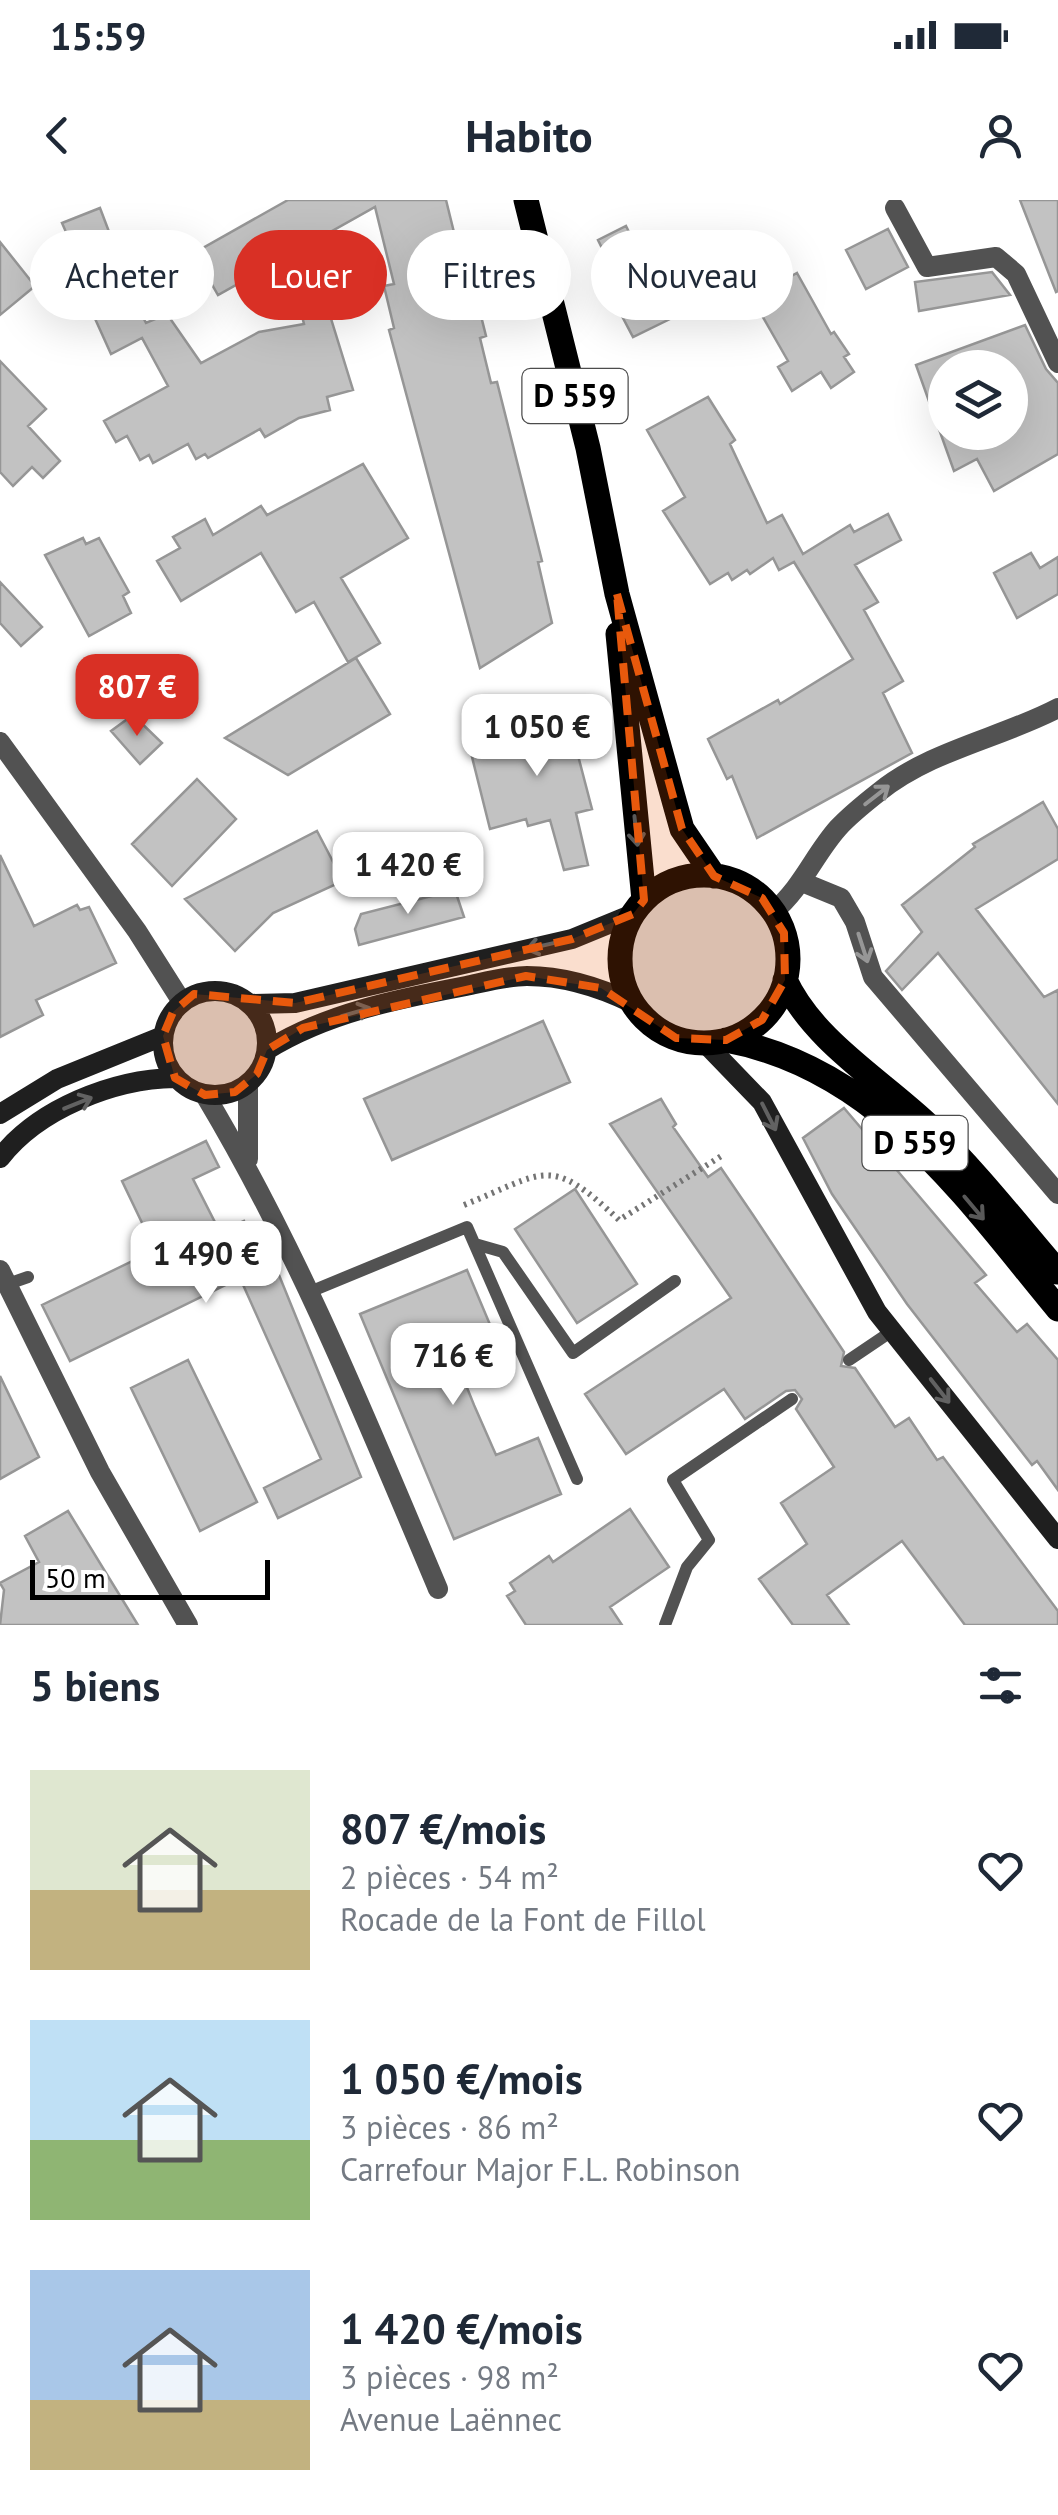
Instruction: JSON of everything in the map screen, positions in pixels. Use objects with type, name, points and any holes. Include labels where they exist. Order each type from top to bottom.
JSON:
[{"type":"main road","name":"D 559","points":[[526,200],[588,448],[617,594],[682,829],[714,876]]},
{"type":"main road","name":"D 559","points":[[617,594],[638,907]]},
{"type":"main road","points":[[250,1004],[295,1004],[572,939],[638,907],[664,885],[688,877],[714,876],[748,887],[773,912],[788,956],[785,980],[776,1002],[762,1020],[716,1042],[676,1038],[651,1024],[632,1002],[602,988],[526,976],[412,996],[303,1028],[268,1050],[248,1084],[235,1092],[206,1095],[175,1078],[167,1065],[163,1036],[182,1002],[208,991],[238,996],[250,1004],[261,1017],[268,1050]]},
{"type":"main road","points":[[632,1002],[620,958],[638,907]]},
{"type":"main road","name":"D 559","points":[[785,980],[796,1004],[815,1027],[890,1088],[942,1140],[1058,1272]]},
{"type":"main road","points":[[0,1114],[57,1079],[163,1036]]},
{"type":"main road","name":"D 559","points":[[716,1042],[794,1059],[866,1098],[936,1162],[1058,1309]]},
{"type":"main road","points":[[716,1042],[762,1102],[798,1176],[892,1331],[1058,1540]]},
{"type":"main road","points":[[0,1158],[16,1138],[72,1103],[148,1080],[175,1078]]},
{"type":"street","points":[[895,208],[927,267],[996,257],[1016,274],[1058,362]]},
{"type":"street","points":[[773,912],[802,882],[838,828],[882,789],[990,732],[1014,730],[1058,708]]},
{"type":"street","points":[[0,742],[138,931],[182,1002]]},
{"type":"street","points":[[802,882],[841,898],[854,922],[873,977],[1058,1194]]},
{"type":"street","points":[[248,1084],[249,1166]]},
{"type":"street","points":[[206,1095],[249,1166],[312,1292],[438,1589]]},
{"type":"street","points":[[2,1279],[100,1472],[188,1625]]},
{"type":"lane","points":[[312,1292],[467,1227],[577,1479]]},
{"type":"lane","points":[[475,1244],[503,1252],[572,1353],[674,1280]]},
{"type":"lane","points":[[2,1279],[28,1277]]},
{"type":"lane","points":[[850,1360],[892,1331]]},
{"type":"lane","points":[[666,1625],[687,1567],[709,1540],[673,1480],[792,1399]]},
{"type":"path","points":[[487,1196],[540,1173],[560,1174],[580,1184],[619,1220],[723,1155]]},
{"type":"highlighted area","points":[[617,594],[682,829],[714,876],[762,898],[784,933],[785,980],[762,1020],[726,1040],[676,1038],[601,988],[526,976],[303,1028],[267,1050],[257,1074],[235,1092],[205,1095],[175,1078],[163,1036],[173,1012],[194,994],[295,1003],[572,939],[633,914],[644,900]]},
{"type":"shaded area","points":[[704,876],[736,882],[763,900],[781,927],[787,959],[781,991],[763,1018],[736,1036],[704,1042],[672,1036],[645,1018],[627,991],[621,959],[627,927],[645,900],[672,882]]},
{"type":"shaded area","points":[[215,991],[235,995],[252,1006],[263,1023],[267,1043],[263,1063],[252,1080],[235,1091],[215,1095],[195,1091],[178,1080],[167,1063],[163,1043],[167,1023],[178,1006],[195,995]]},
{"type":"building","points":[[288,200],[446,200],[453,230],[407,230],[407,320],[482,320],[486,336],[480,338],[491,383],[497,382],[542,561],[538,562],[552,623],[480,668],[389,330],[394,328],[387,285],[394,284],[387,256],[387,230],[381,230],[375,207],[334,230],[235,230]]},
{"type":"building","points":[[1020,200],[1058,200],[1056,292]]},
{"type":"building","points":[[100,208],[108,230],[65,230],[62,223]]},
{"type":"building","points":[[888,229],[908,267],[866,289],[846,250]]},
{"type":"building","points":[[234,230],[234,286],[218,295],[214,288],[214,242]]},
{"type":"building","points":[[0,242],[30,280],[30,290],[0,315]]},
{"type":"building","points":[[992,272],[1010,295],[919,311],[915,282]]},
{"type":"building","points":[[797,273],[831,334],[834,332],[849,354],[844,357],[854,372],[831,388],[821,372],[792,391],[778,367],[788,361],[765,320],[793,320],[793,275]]},
{"type":"building","points":[[96,320],[171,320],[201,363],[259,332],[304,324],[303,320],[331,320],[353,390],[327,397],[330,410],[299,418],[265,437],[260,429],[208,458],[205,454],[196,459],[188,444],[153,463],[149,455],[140,460],[127,436],[116,442],[104,421],[168,386],[142,338],[111,354]]},
{"type":"building","points":[[624,320],[668,320],[633,337]]},
{"type":"building","points":[[1025,325],[1046,369],[1058,383],[1058,454],[994,491],[977,459],[954,471],[946,450],[1028,450],[1028,350],[957,350]]},
{"type":"building","points":[[0,361],[46,409],[28,426],[60,461],[43,478],[32,467],[13,486],[0,472]]},
{"type":"building","points":[[928,361],[928,398],[916,365]]},
{"type":"building","points":[[708,397],[735,440],[730,444],[767,523],[782,515],[803,554],[850,525],[854,532],[888,514],[901,540],[855,565],[878,602],[864,610],[903,681],[883,693],[912,753],[757,838],[732,776],[727,779],[708,739],[778,700],[780,704],[853,659],[794,562],[779,570],[773,558],[750,574],[747,570],[732,580],[728,573],[710,584],[663,511],[685,497],[647,430]]},
{"type":"building","points":[[363,464],[408,538],[341,578],[380,643],[348,662],[314,602],[296,612],[261,553],[181,601],[157,561],[180,548],[173,537],[205,519],[213,535],[261,506],[267,515]]},
{"type":"building","points":[[83,538],[86,544],[99,538],[129,592],[123,596],[131,613],[89,636],[45,555]]},
{"type":"building","points":[[1031,553],[1040,568],[1058,557],[1058,594],[1017,618],[994,573]]},
{"type":"building","points":[[0,582],[42,627],[21,646],[0,623]]},
{"type":"building","points":[[356,658],[390,714],[288,775],[225,738]]},
{"type":"building","points":[[564,702],[592,809],[576,813],[588,865],[564,870],[550,820],[528,826],[526,819],[490,829],[472,757],[507,748],[501,719]]},
{"type":"building","points":[[133,715],[162,743],[140,764],[111,731]]},
{"type":"building","points":[[197,779],[236,819],[172,886],[132,844]]},
{"type":"building","points":[[1043,802],[1058,829],[1058,859],[976,909],[1044,997],[1058,990],[1058,1104],[938,953],[902,990],[886,971],[922,932],[902,905],[975,847],[973,844]]},
{"type":"building","points":[[317,831],[343,881],[273,913],[235,951],[185,899]]},
{"type":"building","points":[[0,855],[34,926],[77,905],[80,910],[89,907],[116,963],[36,1000],[43,1015],[0,1037]]},
{"type":"building","points":[[455,890],[464,917],[359,945],[355,929],[361,914]]},
{"type":"building","points":[[543,1021],[570,1082],[392,1160],[364,1099]]},
{"type":"building","points":[[661,1099],[676,1124],[673,1127],[708,1177],[721,1168],[753,1215],[844,1352],[841,1366],[855,1368],[895,1427],[909,1418],[937,1460],[943,1457],[1058,1611],[1058,1625],[965,1625],[902,1541],[827,1595],[849,1625],[793,1625],[759,1579],[807,1544],[781,1503],[834,1467],[796,1409],[802,1399],[795,1390],[786,1391],[745,1419],[724,1389],[626,1454],[585,1394],[731,1298],[610,1124]]},
{"type":"building","points":[[844,1108],[986,1275],[975,1283],[1017,1332],[1027,1324],[1058,1360],[1058,1490],[1037,1461],[1032,1465],[907,1304],[832,1194],[803,1138]]},
{"type":"building","points":[[206,1141],[219,1167],[193,1179],[220,1232],[244,1221],[272,1279],[279,1275],[361,1477],[278,1518],[264,1488],[321,1459],[240,1278],[70,1361],[42,1305],[155,1250],[122,1181]]},
{"type":"building","points":[[575,1189],[637,1284],[577,1323],[515,1229]]},
{"type":"building","points":[[467,1270],[491,1327],[449,1343],[474,1405],[496,1455],[538,1438],[561,1494],[454,1539],[360,1314]]},
{"type":"building","points":[[188,1360],[257,1502],[200,1531],[131,1388]]},
{"type":"building","points":[[0,1376],[39,1457],[0,1479]]},
{"type":"building","points":[[630,1509],[669,1567],[610,1607],[622,1625],[526,1625],[507,1596],[515,1591],[510,1583],[549,1556],[553,1562]]},
{"type":"building","points":[[68,1511],[138,1625],[0,1625],[4,1590],[0,1583],[39,1562],[25,1536]]}]
